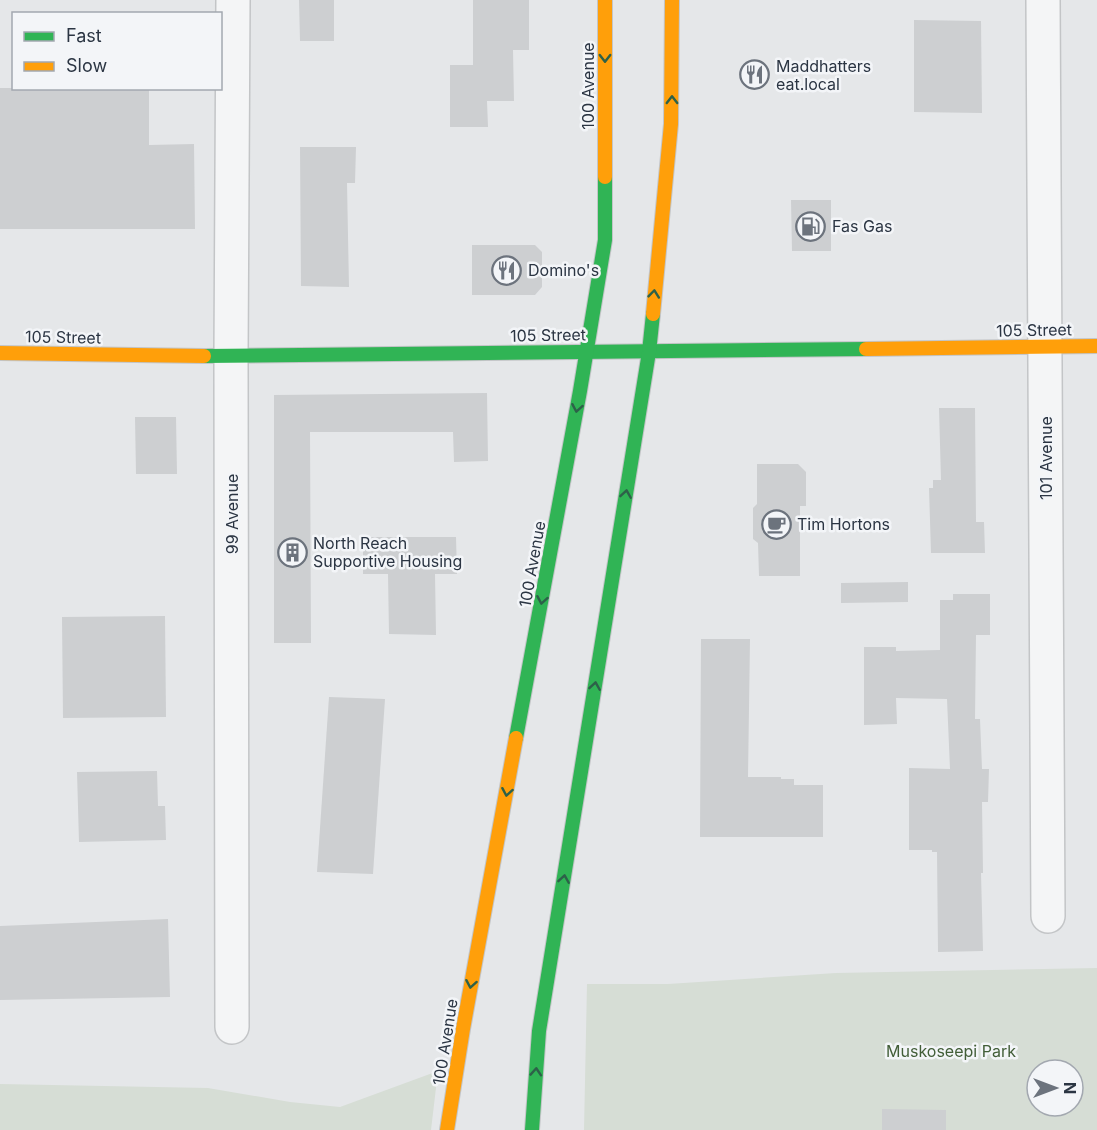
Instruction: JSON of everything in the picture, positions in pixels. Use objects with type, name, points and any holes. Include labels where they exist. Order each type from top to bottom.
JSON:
[{"type":"main road","name":"100 Avenue","points":[[447,1130],[463,1029],[587,351],[604,240],[605,0]]},
{"type":"main road","points":[[532,1130],[540,1031],[649,352],[671,124],[672,0]]},
{"type":"main road","name":"105 Street","points":[[0,353],[231,356],[1097,346]]},
{"type":"street","name":"99 Avenue","points":[[232,0],[232,1027]]},
{"type":"street","name":"101 Avenue","points":[[1043,0],[1048,916]]},
{"type":"green space","name":"Muskoseepi Park","points":[[1097,968],[1097,1130],[584,1130],[587,984],[668,984],[836,973]]},
{"type":"green space","points":[[438,1071],[431,1130],[0,1130],[0,1084],[208,1088],[290,1102],[340,1107]]},
{"type":"building","points":[[299,0],[334,0],[334,41],[300,41]]},
{"type":"building","points":[[473,0],[529,0],[529,50],[513,50],[514,101],[487,101],[488,127],[450,127],[450,65],[473,65]]},
{"type":"building","points":[[914,20],[981,21],[982,113],[914,112]]},
{"type":"building","points":[[0,88],[12,88],[12,90],[149,90],[149,145],[194,144],[195,229],[0,229]]},
{"type":"building","points":[[300,147],[356,147],[355,183],[347,183],[349,287],[301,286]]},
{"type":"building","name":"Fas Gas","points":[[791,200],[831,200],[831,251],[792,251]]},
{"type":"building","name":"Domino's","points":[[472,245],[535,245],[542,252],[542,287],[535,295],[472,295]]},
{"type":"building","name":"North Reach Supportive Housing","points":[[487,393],[488,461],[454,462],[453,432],[310,432],[311,643],[274,643],[274,395]]},
{"type":"building","points":[[939,408],[975,408],[976,522],[984,522],[985,553],[931,553],[929,488],[933,488],[933,480],[941,480]]},
{"type":"building","points":[[135,417],[176,417],[177,474],[136,474]]},
{"type":"building","name":"Tim Hortons","points":[[757,464],[798,464],[806,472],[806,506],[800,506],[800,576],[759,576],[758,543],[753,539],[753,508],[757,504]]},
{"type":"building","points":[[363,537],[456,537],[457,574],[435,574],[436,635],[389,634],[388,574],[363,574]]},
{"type":"building","points":[[908,582],[908,602],[841,603],[841,583]]},
{"type":"building","points":[[953,594],[990,594],[990,635],[976,635],[975,719],[980,719],[982,769],[989,769],[988,802],[982,802],[983,951],[938,952],[937,852],[909,850],[909,768],[950,769],[947,699],[896,698],[897,724],[864,725],[864,647],[896,647],[896,651],[940,650],[940,600],[953,600]]},
{"type":"building","points":[[165,616],[166,717],[63,718],[62,617]]},
{"type":"building","points":[[701,639],[750,639],[748,777],[781,777],[781,779],[794,779],[794,785],[823,785],[823,837],[700,837]]},
{"type":"building","points":[[329,697],[385,699],[373,874],[317,872]]},
{"type":"building","points":[[157,771],[158,806],[165,806],[166,840],[79,842],[77,772]]},
{"type":"building","points":[[168,919],[170,997],[0,1000],[0,926]]},
{"type":"building","points":[[882,1109],[946,1110],[946,1130],[882,1130]]},
{"type":"traffic: fast","points":[[516,738],[580,391],[605,240],[605,177]]},
{"type":"traffic: fast","points":[[532,1130],[539,1031],[649,352],[653,314]]},
{"type":"traffic: fast","points":[[204,356],[866,349]]},
{"type":"traffic: slow","points":[[605,0],[605,177]]},
{"type":"traffic: slow","points":[[653,314],[671,124],[672,0]]},
{"type":"traffic: slow","points":[[866,349],[1097,346]]},
{"type":"traffic: slow","points":[[0,353],[204,356]]},
{"type":"traffic: slow","points":[[447,1130],[516,738]]},
{"type":"place","name":"Maddhatters eat.local","points":[[755,75]]},
{"type":"place","name":"Fas Gas","points":[[811,226]]},
{"type":"place","name":"Domino's","points":[[507,270]]},
{"type":"place","name":"Tim Hortons","points":[[776,524]]},
{"type":"place","name":"North Reach Supportive Housing","points":[[292,552]]}]
